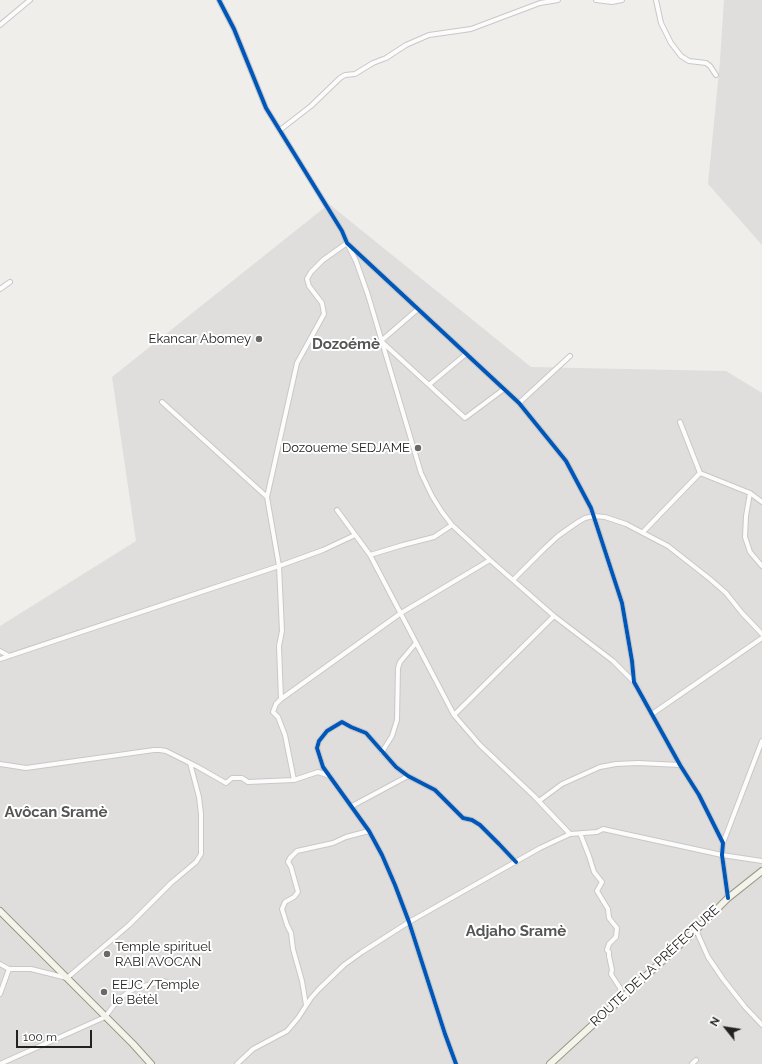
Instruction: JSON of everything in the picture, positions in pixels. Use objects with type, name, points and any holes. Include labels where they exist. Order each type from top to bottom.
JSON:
[{"type":"street","points":[[0,25],[30,0]]},
{"type":"street","points":[[219,0],[234,29],[266,108],[342,231],[368,295],[421,473],[432,496],[452,525],[490,560],[554,616],[613,661],[634,682],[680,765],[699,795],[723,843]]},
{"type":"street","points":[[280,130],[311,106],[340,78],[345,75],[355,74],[386,58],[406,45],[429,35],[471,29],[540,3],[558,0]]},
{"type":"street","points":[[596,0],[612,2],[622,0]]},
{"type":"street","points":[[656,0],[661,22],[671,43],[681,56],[689,60],[706,63],[716,75]]},
{"type":"street","points":[[347,243],[519,403],[566,460],[591,508],[622,603],[634,682]]},
{"type":"street","points":[[281,699],[279,646],[282,631],[279,566],[267,497],[297,363],[324,314],[322,303],[309,286],[307,279],[311,272],[323,260],[347,243]]},
{"type":"street","points":[[0,289],[10,282]]},
{"type":"street","points":[[381,341],[418,309]]},
{"type":"street","points":[[381,341],[430,384],[465,418],[504,390]]},
{"type":"street","points":[[430,384],[466,354]]},
{"type":"street","points":[[519,403],[570,356]]},
{"type":"street","points":[[162,402],[267,497]]},
{"type":"street","points":[[680,422],[700,473],[750,493],[762,502]]},
{"type":"street","points":[[643,532],[700,473]]},
{"type":"street","points":[[750,493],[746,516],[745,537],[750,552],[762,566]]},
{"type":"street","points":[[337,510],[370,555],[454,715],[480,745],[539,801],[570,834]]},
{"type":"street","points":[[513,580],[558,536],[585,518],[594,516],[614,520],[643,532],[668,546],[726,593],[762,634]]},
{"type":"street","points":[[370,555],[434,537],[452,525]]},
{"type":"street","points":[[0,659],[279,566],[323,550],[355,535]]},
{"type":"street","points":[[294,780],[285,735],[278,717],[273,712],[276,704],[401,613],[490,560]]},
{"type":"street","points":[[454,715],[554,616]]},
{"type":"street","points":[[652,714],[762,638]]},
{"type":"street","points":[[382,752],[392,736],[397,720],[398,668],[400,662],[416,643]]},
{"type":"street","points":[[0,651],[9,656]]},
{"type":"street","points":[[456,1064],[409,922],[390,873],[369,831],[323,767],[317,748],[322,735],[342,722],[366,733],[392,763],[408,776],[435,790],[463,818],[472,820],[480,825],[516,862]]},
{"type":"street","points":[[728,898],[722,855],[723,843],[762,740]]},
{"type":"street","points":[[0,764],[26,768],[154,750],[166,752],[190,763],[226,783],[232,778],[242,778],[248,782],[294,780],[318,772],[330,776]]},
{"type":"street","points":[[67,978],[129,925],[200,857],[201,814],[199,797],[190,763]]},
{"type":"street","points":[[539,801],[562,784],[600,767],[616,764],[638,763],[680,765]]},
{"type":"street","points":[[352,806],[408,776]]},
{"type":"street","points":[[237,1064],[253,1049],[286,1031],[298,1018],[319,989],[362,952],[409,922],[540,848],[570,834],[597,832],[603,829],[722,855],[762,861]]},
{"type":"street","points":[[306,1005],[302,981],[293,950],[292,933],[287,925],[282,909],[285,902],[294,897],[298,892],[288,862],[297,851],[333,843],[346,837],[369,831]]},
{"type":"street","points":[[580,833],[590,856],[594,872],[602,882],[597,891],[608,909],[609,918],[618,928],[616,937],[609,944],[607,950],[609,952],[612,970],[611,974],[620,988],[622,998]]},
{"type":"street","name":"ROUTE DE LA PRÉFECTURE","points":[[552,1063],[696,930],[728,898],[762,871]]},
{"type":"street","points":[[0,911],[133,1044],[151,1064]]},
{"type":"street","points":[[696,930],[708,957],[722,979],[744,1007],[762,1025]]},
{"type":"street","points":[[0,964],[10,969],[31,969],[67,978]]},
{"type":"street","points":[[0,994],[10,969]]},
{"type":"street","points":[[0,1064],[105,1017],[118,1000],[136,988],[164,981],[179,987]]},
{"type":"street","points":[[692,1064],[696,1060]]},
{"type":"shaded area","points":[[724,0],[762,0],[762,245],[708,184],[720,61]]},
{"type":"shaded area","points":[[329,204],[531,367],[726,371],[762,393],[762,1064],[0,1064],[0,626],[136,541],[112,377]]},
{"type":"cycle path","points":[[219,0],[234,29],[266,108],[342,231],[347,243],[519,403],[566,461],[591,508],[622,603],[634,682],[680,765],[699,795],[723,843],[722,855],[728,898]]},
{"type":"cycle path","points":[[456,1064],[409,922],[395,885],[382,855],[369,831],[323,767],[317,748],[319,741],[327,731],[342,722],[366,733],[396,767],[408,776],[435,790],[463,818],[472,820],[480,825],[516,862]]},
{"type":"place","name":"Ekancar Abomey","points":[[259,339]]},
{"type":"place","name":"Dozoueme SEDJAME","points":[[418,448]]},
{"type":"place","name":"Temple spirituel RABI AVOCAN","points":[[107,954]]},
{"type":"place","name":"EEJC /Temple le Bétèl","points":[[104,992]]},
{"type":"district","name":"Dozoémè","points":[[346,344]]},
{"type":"district","name":"Avôcan Sramè","points":[[56,812]]},
{"type":"district","name":"Adjaho Sramè","points":[[516,931]]}]
